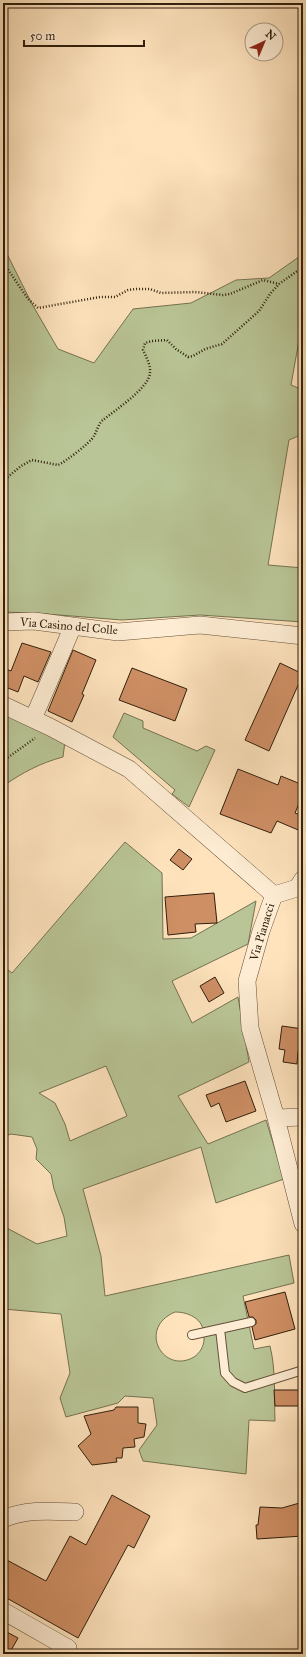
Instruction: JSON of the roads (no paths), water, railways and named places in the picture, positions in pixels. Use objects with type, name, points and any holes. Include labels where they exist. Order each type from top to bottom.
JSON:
[{"type":"street","name":"Via Casino del Colle","points":[[3,622],[34,621],[118,632],[200,625],[303,636]]},
{"type":"street","points":[[33,719],[73,626]]},
{"type":"street","name":"Via Pianacci","points":[[3,705],[50,727],[129,769],[274,895],[261,931],[247,981],[250,1028],[276,1118],[303,1224]]},
{"type":"street","points":[[274,895],[301,885]]},
{"type":"street","points":[[276,1118],[303,1117]]},
{"type":"street","points":[[3,1519],[42,1510],[75,1512]]},
{"type":"street","points":[[3,1611],[68,1648],[64,1654]]},
{"type":"lane","points":[[192,1335],[250,1322]]},
{"type":"lane","points":[[220,1329],[225,1373],[233,1382],[245,1388],[303,1370]]}]
